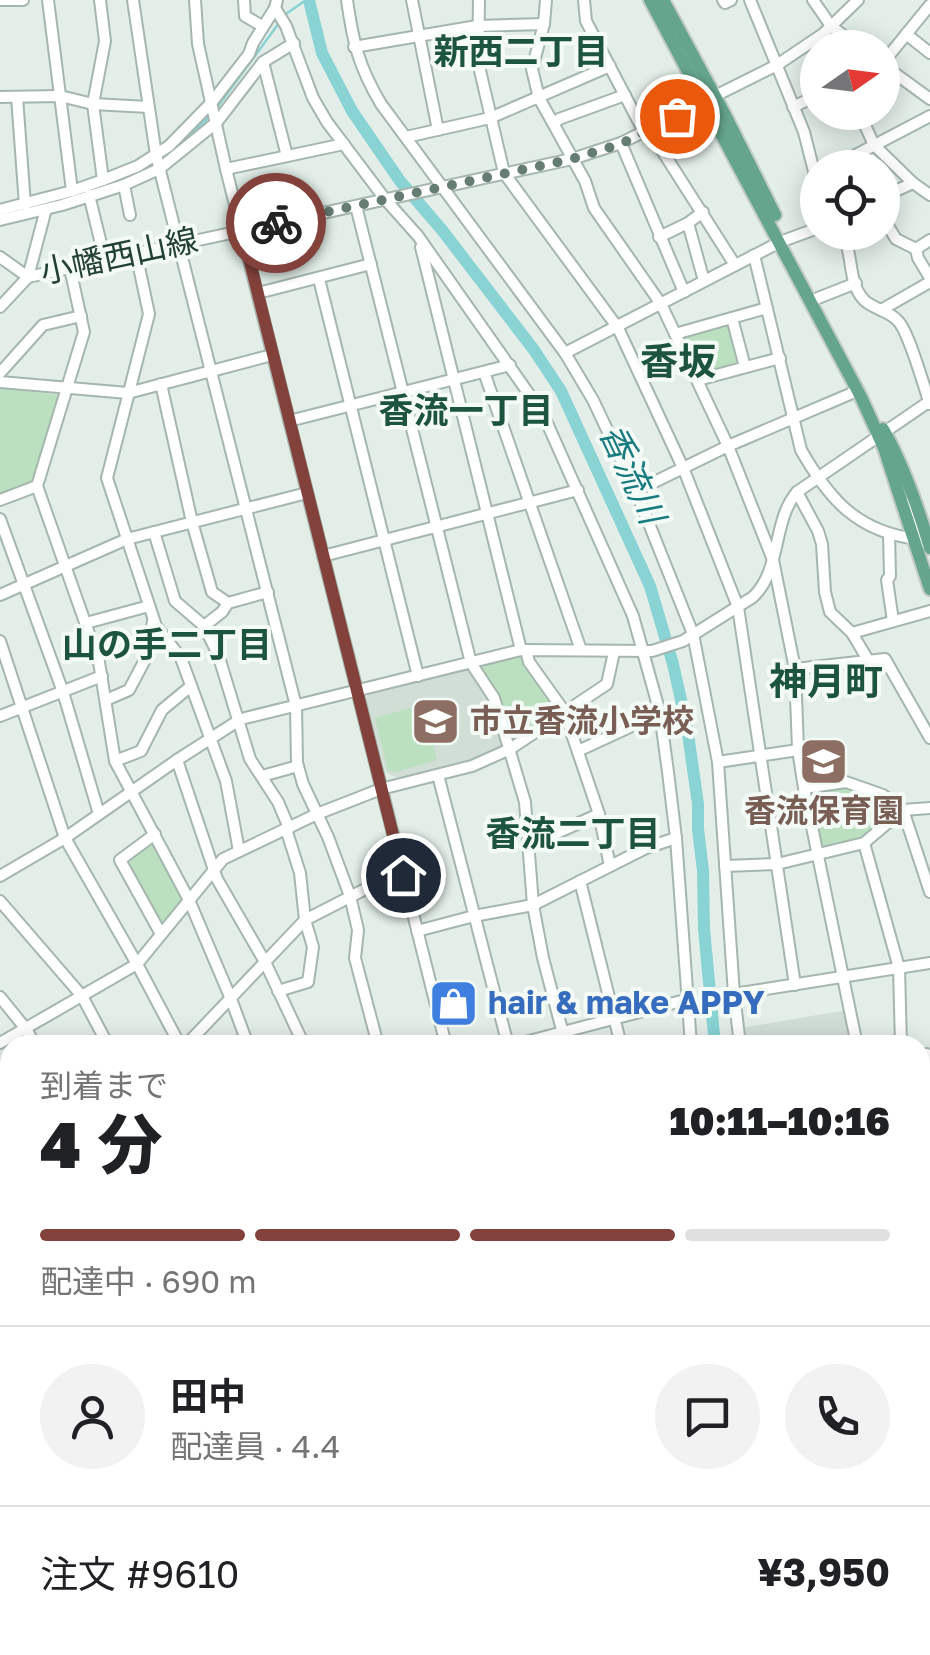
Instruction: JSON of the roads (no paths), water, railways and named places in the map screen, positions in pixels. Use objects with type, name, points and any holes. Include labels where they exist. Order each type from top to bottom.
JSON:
[{"type":"main road","points":[[657,0],[696,88],[724,112],[781,239],[818,298],[864,386],[909,521],[925,542]]},
{"type":"main road","points":[[657,0],[857,388],[882,434],[893,445],[925,542],[930,589]]},
{"type":"street","points":[[0,0],[22,0]]},
{"type":"street","points":[[48,0],[72,191]]},
{"type":"street","points":[[100,0],[105,41],[93,104],[104,180]]},
{"type":"street","points":[[133,0],[156,155],[296,706],[298,766],[350,896],[358,930],[356,958],[375,1035]]},
{"type":"street","points":[[195,0],[198,44],[226,170],[443,1035]]},
{"type":"street","points":[[244,0],[245,16],[262,26]]},
{"type":"street","points":[[347,0],[354,47],[368,82],[438,188],[565,353],[593,400],[636,491],[688,638],[718,762],[739,1035]]},
{"type":"street","points":[[412,0],[438,130]]},
{"type":"street","points":[[479,0],[478,62],[504,174],[618,328],[684,470],[738,606],[795,984]]},
{"type":"street","points":[[546,0],[532,69],[539,98],[585,181],[594,208],[661,304],[728,446],[773,560],[795,669],[798,750],[804,788],[855,1035]]},
{"type":"street","points":[[584,0],[586,21],[625,96],[735,265]]},
{"type":"street","points":[[723,0],[731,0]]},
{"type":"street","points":[[750,0],[809,150]]},
{"type":"street","points":[[813,0],[836,30]]},
{"type":"street","points":[[831,26],[858,0]]},
{"type":"street","points":[[0,210],[104,180],[169,146],[212,102],[250,54],[276,4]]},
{"type":"street","points":[[276,4],[313,98],[327,122],[418,236],[543,414],[650,651],[676,838],[691,1035]]},
{"type":"street","points":[[900,42],[930,5]]},
{"type":"street","points":[[354,47],[477,26],[544,24]]},
{"type":"street","name":"小幡西山線","points":[[0,257],[28,277],[572,159],[621,144],[709,100],[777,64],[831,26]]},
{"type":"street","points":[[906,34],[930,53]]},
{"type":"street","points":[[0,220],[124,185],[160,169],[217,122],[263,62],[294,42]]},
{"type":"street","points":[[263,62],[287,156]]},
{"type":"street","points":[[406,138],[490,118],[610,66]]},
{"type":"street","points":[[900,77],[930,99]]},
{"type":"street","points":[[0,98],[60,96],[93,104],[148,107]]},
{"type":"street","points":[[554,124],[625,96]]},
{"type":"street","points":[[16,97],[25,204]]},
{"type":"street","points":[[793,107],[800,104]]},
{"type":"street","points":[[865,150],[930,116]]},
{"type":"street","points":[[867,130],[874,145],[930,195]]},
{"type":"street","points":[[226,170],[344,144]]},
{"type":"street","points":[[621,144],[684,292]]},
{"type":"street","points":[[900,189],[913,183]]},
{"type":"street","points":[[124,185],[130,215]]},
{"type":"street","points":[[89,194],[105,260]]},
{"type":"street","points":[[356,206],[471,663],[494,698],[525,802],[534,905],[563,1035]]},
{"type":"street","points":[[0,307],[28,277],[46,209]]},
{"type":"street","points":[[660,238],[703,212]]},
{"type":"street","points":[[688,223],[704,281]]},
{"type":"street","points":[[565,353],[781,239],[800,233]]},
{"type":"street","points":[[418,236],[524,650],[564,710],[599,814],[610,866]]},
{"type":"street","points":[[916,250],[930,240]]},
{"type":"street","points":[[880,310],[930,280],[916,250],[900,241]]},
{"type":"street","points":[[0,876],[65,838],[238,722],[524,650],[650,651],[688,638],[738,606],[763,587],[787,509],[797,492],[930,402],[898,321],[864,300],[850,271],[847,250]]},
{"type":"street","points":[[136,253],[149,314],[107,478],[156,626],[181,658],[226,781],[240,850]]},
{"type":"street","points":[[754,255],[800,450],[840,507],[888,534],[925,542],[930,571]]},
{"type":"street","points":[[258,293],[371,264]]},
{"type":"street","points":[[70,268],[84,332],[37,486],[102,676],[115,760],[189,900],[244,1035]]},
{"type":"street","points":[[319,279],[418,676]]},
{"type":"street","points":[[818,298],[856,283]]},
{"type":"street","points":[[675,334],[768,308]]},
{"type":"street","points":[[0,373],[43,325],[81,316]]},
{"type":"street","points":[[732,318],[745,367]]},
{"type":"street","points":[[0,382],[128,393],[272,355]]},
{"type":"street","points":[[698,380],[780,358]]},
{"type":"street","points":[[289,421],[510,365]]},
{"type":"street","points":[[484,372],[582,650]]},
{"type":"street","points":[[161,384],[212,592],[228,603]]},
{"type":"street","points":[[636,491],[857,388]]},
{"type":"street","points":[[0,500],[37,486]]},
{"type":"street","points":[[323,556],[578,490]]},
{"type":"street","points":[[797,492],[822,544],[824,592],[830,612],[852,634],[868,660]]},
{"type":"street","points":[[0,595],[127,539],[307,493]]},
{"type":"street","points":[[0,518],[63,692],[100,814]]},
{"type":"street","points":[[154,532],[176,600],[204,626],[218,654],[250,759],[278,802],[288,828],[313,947],[308,982],[278,991]]},
{"type":"street","points":[[888,534],[887,580],[894,621]]},
{"type":"street","points":[[204,626],[228,603],[268,592]]},
{"type":"street","points":[[86,623],[149,606]]},
{"type":"street","points":[[852,634],[930,611]]},
{"type":"street","points":[[106,700],[129,690],[147,656],[154,620]]},
{"type":"street","points":[[0,641],[65,838],[177,1035]]},
{"type":"street","points":[[16,1035],[138,964],[223,860],[381,788],[472,766],[510,749],[607,684],[614,652]]},
{"type":"street","points":[[795,669],[885,659],[930,738]]},
{"type":"street","points":[[0,716],[102,676]]},
{"type":"street","points":[[115,760],[141,751],[162,710],[190,686]]},
{"type":"street","points":[[578,752],[660,714]]},
{"type":"street","points":[[718,762],[798,750]]},
{"type":"street","points":[[177,760],[214,871],[265,962],[299,1035]]},
{"type":"street","points":[[262,776],[298,766]]},
{"type":"street","points":[[438,775],[508,1035]]},
{"type":"street","points":[[804,788],[846,782],[883,795],[903,810],[930,892]]},
{"type":"street","points":[[726,866],[776,864],[864,844],[903,810],[930,808]]},
{"type":"street","points":[[528,846],[599,814]]},
{"type":"street","points":[[155,834],[120,860],[161,934]]},
{"type":"street","points":[[417,932],[534,905],[646,848],[676,838]]},
{"type":"street","points":[[864,844],[899,968],[901,1035]]},
{"type":"street","points":[[193,1035],[305,920],[379,882],[403,875]]},
{"type":"street","points":[[580,881],[619,1035]]},
{"type":"street","points":[[0,901],[82,996],[103,1035]]},
{"type":"street","points":[[734,994],[930,962]]},
{"type":"street","points":[[0,997],[29,1035]]},
{"type":"street","points":[[550,1035],[689,1000]]},
{"type":"waterway","points":[[283,16],[306,0]]},
{"type":"waterway","name":"香流川","points":[[309,0],[322,53],[352,111],[400,181],[442,230],[561,391],[650,586],[687,727],[698,804],[714,1035]]},
{"type":"waterway","points":[[216,109],[279,23]]},
{"type":"waterway","points":[[170,155],[211,115]]},
{"type":"waterway","points":[[139,171],[155,164]]},
{"type":"waterway","points":[[103,187],[118,179]]},
{"type":"place","name":"市立香流小学校","points":[[435,721]]},
{"type":"place","name":"香流保育園","points":[[824,761]]},
{"type":"place","name":"hair & make APPY","points":[[453,1003]]},
{"type":"district","name":"新西二丁目","points":[[521,52]]},
{"type":"district","name":"香坂","points":[[678,362]]},
{"type":"district","name":"香流一丁目","points":[[466,411]]},
{"type":"district","name":"山の手二丁目","points":[[167,645]]},
{"type":"district","name":"神月町","points":[[826,682]]},
{"type":"district","name":"香流二丁目","points":[[573,834]]}]
